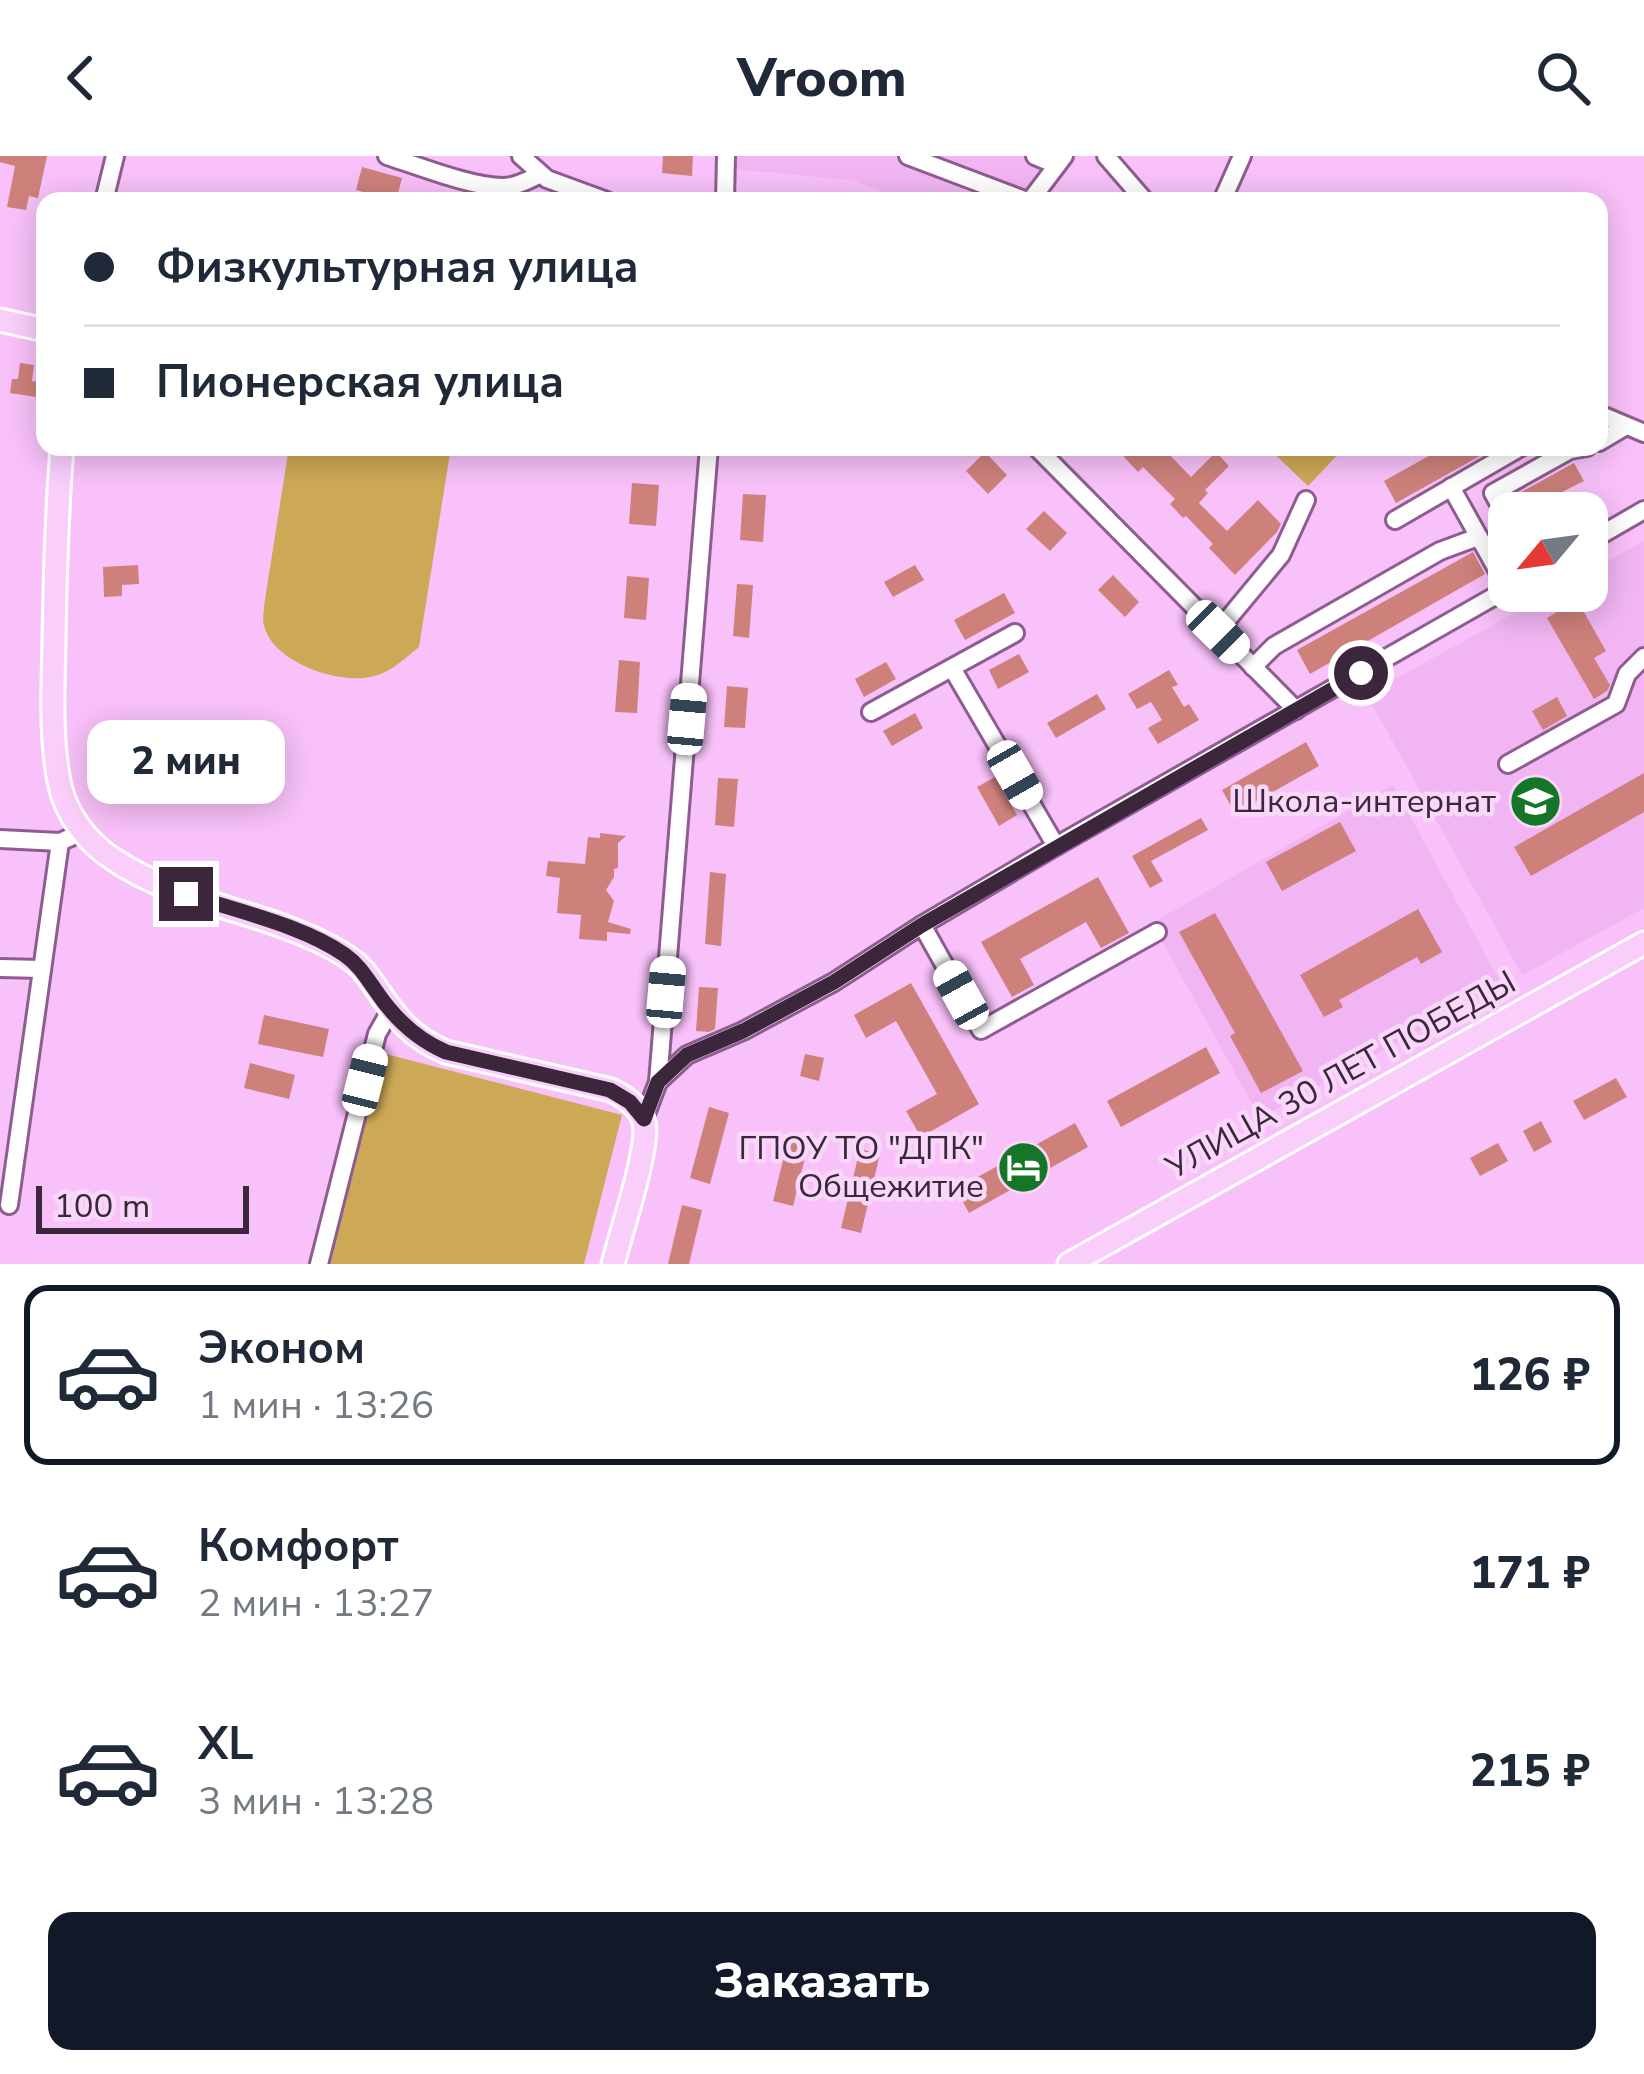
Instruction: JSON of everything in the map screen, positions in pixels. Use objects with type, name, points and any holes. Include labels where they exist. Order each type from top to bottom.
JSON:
[{"type":"main road","points":[[0,320],[36,328]]},
{"type":"main road","points":[[61,456],[53,705],[61,787],[82,832],[110,858],[142,876],[283,926],[344,954],[362,968],[390,1011],[410,1031],[446,1052],[610,1090],[630,1102],[644,1119],[644,1144],[613,1264]]},
{"type":"main road","name":"УЛИЦА 30 ЛЕТ ПОБЕДЫ","points":[[1070,1264],[1644,943]]},
{"type":"street","points":[[106,192],[115,156]]},
{"type":"street","points":[[387,156],[503,187],[541,174]]},
{"type":"street","points":[[521,156],[548,179],[583,192]]},
{"type":"street","points":[[725,192],[726,156]]},
{"type":"street","points":[[908,156],[1005,192]]},
{"type":"street","points":[[1035,156],[1060,161],[1036,192]]},
{"type":"street","points":[[1106,156],[1136,192]]},
{"type":"street","points":[[1226,192],[1242,156]]},
{"type":"street","points":[[644,1119],[658,1082],[708,456]]},
{"type":"street","points":[[1045,456],[1296,710]]},
{"type":"street","points":[[1394,520],[1505,456]]},
{"type":"street","points":[[1495,492],[1559,456]]},
{"type":"street","points":[[1451,487],[1488,554]]},
{"type":"street","points":[[1218,632],[1281,555],[1306,500]]},
{"type":"street","points":[[1608,531],[1644,510]]},
{"type":"street","points":[[1253,668],[1274,646],[1440,551],[1478,537]]},
{"type":"street","points":[[658,1082],[687,1055],[834,982],[1056,846],[1488,600]]},
{"type":"street","points":[[871,712],[1015,633]]},
{"type":"street","points":[[1508,764],[1616,704],[1627,674],[1644,658]]},
{"type":"street","points":[[952,668],[1056,846]]},
{"type":"street","points":[[0,839],[60,842],[82,832]]},
{"type":"street","points":[[9,1205],[60,842]]},
{"type":"street","points":[[922,925],[981,1030],[1157,932]]},
{"type":"street","points":[[0,968],[42,969]]},
{"type":"street","points":[[320,1264],[377,1034],[390,1011]]},
{"type":"shaded area","points":[[734,156],[1049,156],[1023,192],[885,192],[851,180],[732,169]]},
{"type":"shaded area","points":[[288,456],[450,456],[419,647],[384,673],[370,677],[324,673],[293,660],[270,639],[264,606]]},
{"type":"shaded area","points":[[1276,456],[1336,456],[1308,486]]},
{"type":"shaded area","name":"Школа-интернат","points":[[1644,541],[1644,908],[1522,975],[1367,695],[1516,612],[1608,612],[1608,561]]},
{"type":"shaded area","points":[[1393,785],[1502,985],[1260,1118],[1152,923]]},
{"type":"shaded area","points":[[382,1053],[622,1115],[584,1264],[328,1264]]},
{"type":"building","points":[[0,156],[47,156],[39,192],[36,198],[29,196],[26,210],[7,207],[15,166],[0,162]]},
{"type":"building","points":[[663,156],[693,156],[692,176],[662,173]]},
{"type":"building","points":[[362,167],[402,178],[398,192],[356,190]]},
{"type":"building","points":[[20,363],[34,365],[36,397],[10,393],[12,379],[18,379]]},
{"type":"building","points":[[981,456],[989,456],[1007,475],[988,494],[966,471]]},
{"type":"building","points":[[1171,456],[1191,477],[1212,456],[1220,456],[1229,466],[1199,503],[1227,531],[1258,500],[1281,524],[1235,575],[1209,548],[1213,544],[1170,504],[1175,499],[1143,467],[1138,472],[1124,457]]},
{"type":"building","points":[[1429,456],[1480,456],[1396,503],[1384,481]]},
{"type":"building","points":[[1574,463],[1584,481],[1562,492],[1521,492]]},
{"type":"building","points":[[632,483],[659,485],[656,526],[629,524]]},
{"type":"building","points":[[743,494],[766,495],[763,542],[740,540]]},
{"type":"building","points":[[1044,511],[1067,533],[1050,551],[1026,529]]},
{"type":"building","points":[[1473,552],[1485,574],[1310,674],[1297,650]]},
{"type":"building","points":[[138,565],[139,584],[122,585],[122,596],[104,597],[103,567]]},
{"type":"building","points":[[915,565],[924,580],[893,597],[884,582]]},
{"type":"building","points":[[1113,575],[1139,602],[1125,617],[1098,590]]},
{"type":"building","points":[[627,576],[649,578],[646,620],[624,618]]},
{"type":"building","points":[[737,584],[753,585],[749,638],[733,636]]},
{"type":"building","points":[[1004,593],[1015,613],[965,640],[954,620]]},
{"type":"building","points":[[1557,612],[1584,612],[1606,651],[1594,658],[1610,685],[1607,691],[1594,699],[1547,618]]},
{"type":"building","points":[[1019,654],[1029,672],[998,689],[989,670]]},
{"type":"building","points":[[619,660],[640,662],[637,713],[615,712]]},
{"type":"building","points":[[886,662],[896,679],[864,697],[855,679]]},
{"type":"building","points":[[1169,670],[1178,685],[1172,687],[1184,707],[1189,704],[1199,720],[1158,744],[1148,728],[1162,720],[1151,702],[1137,709],[1128,694]]},
{"type":"building","points":[[727,686],[748,688],[745,728],[724,727]]},
{"type":"building","points":[[1097,694],[1106,709],[1056,738],[1047,723]]},
{"type":"building","points":[[1557,697],[1567,716],[1543,730],[1532,711]]},
{"type":"building","points":[[915,713],[923,728],[892,746],[883,731]]},
{"type":"building","points":[[1306,742],[1319,766],[1235,813],[1222,790]]},
{"type":"building","points":[[1644,773],[1644,812],[1531,876],[1514,847]]},
{"type":"building","points":[[995,777],[1017,815],[999,826],[977,787]]},
{"type":"building","points":[[718,778],[738,779],[734,827],[715,825]]},
{"type":"building","points":[[1201,818],[1208,830],[1151,861],[1163,881],[1150,888],[1132,856]]},
{"type":"building","points":[[1340,822],[1356,851],[1282,891],[1266,862]]},
{"type":"building","points":[[600,833],[626,836],[618,843],[618,868],[606,890],[614,901],[608,922],[631,929],[630,934],[607,932],[607,941],[579,939],[581,915],[557,913],[560,878],[546,876],[548,861],[585,864],[588,837],[600,838]]},
{"type":"building","points":[[710,872],[726,874],[721,946],[705,944]]},
{"type":"building","points":[[1098,877],[1129,933],[1101,948],[1086,922],[1020,959],[1034,985],[1012,997],[981,942]]},
{"type":"building","points":[[1418,909],[1442,952],[1421,964],[1417,957],[1339,1000],[1343,1007],[1324,1017],[1300,975]]},
{"type":"building","points":[[1215,913],[1303,1071],[1261,1093],[1230,1036],[1235,1033],[1179,932]]},
{"type":"building","points":[[911,983],[979,1104],[921,1137],[906,1111],[937,1094],[896,1021],[866,1038],[854,1015]]},
{"type":"building","points":[[699,987],[718,988],[715,1029],[709,1032],[696,1031]]},
{"type":"building","points":[[264,1015],[329,1029],[323,1057],[258,1044]]},
{"type":"building","points":[[1206,1047],[1220,1073],[1121,1127],[1107,1101]]},
{"type":"building","points":[[805,1054],[824,1058],[819,1081],[800,1076]]},
{"type":"building","points":[[250,1063],[295,1075],[289,1099],[244,1088]]},
{"type":"building","points":[[1616,1078],[1627,1097],[1584,1120],[1573,1101]]},
{"type":"building","points":[[709,1107],[729,1113],[710,1184],[690,1178]]},
{"type":"building","points":[[1541,1121],[1552,1142],[1534,1152],[1523,1131]]},
{"type":"building","points":[[1075,1123],[1088,1147],[969,1213],[956,1189]]},
{"type":"building","points":[[790,1132],[810,1137],[793,1206],[773,1201]]},
{"type":"building","points":[[1498,1143],[1508,1161],[1480,1176],[1470,1158]]},
{"type":"building","points":[[860,1149],[880,1154],[861,1233],[841,1228]]},
{"type":"building","points":[[682,1205],[702,1210],[689,1264],[668,1264]]},
{"type":"place","name":"Школа-интернат","points":[[1535,801]]},
{"type":"place","name":"ГПОУ ТО \"ДПК\" Общежитие","points":[[1023,1167]]},
{"type":"route","points":[[186,894],[283,926],[344,954],[362,968],[390,1011],[433,1047],[610,1090],[630,1102],[644,1119],[658,1082],[687,1055],[834,982],[1056,846],[1361,673]]}]
